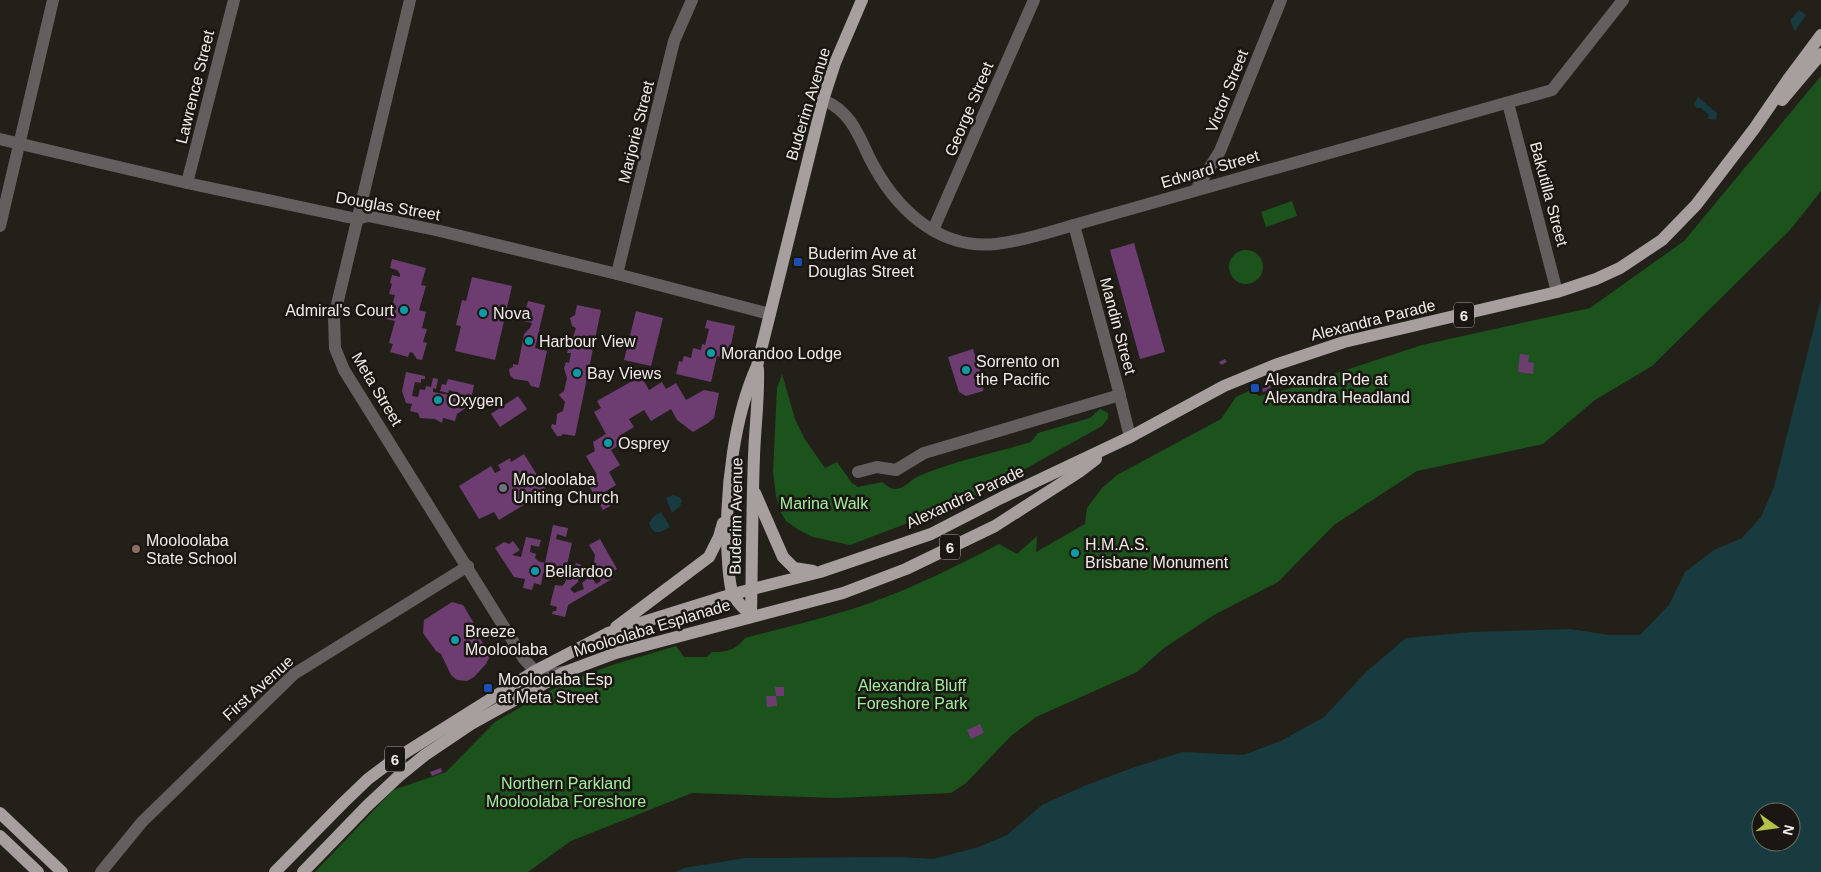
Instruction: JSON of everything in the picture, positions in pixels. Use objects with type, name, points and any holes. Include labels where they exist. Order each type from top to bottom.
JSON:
[{"type":"main road","name":"Buderim Avenue","points":[[751,616],[752,488],[758,366],[823,100],[835,63],[862,0]]},
{"type":"main road","name":"Alexandra Parade","points":[[751,616],[842,593],[906,569],[995,526],[1130,437],[1224,386],[1275,365],[1344,342],[1557,292],[1596,279],[1620,268],[1662,240],[1696,205],[1754,129],[1821,35]]},
{"type":"main road","name":"Alexandra Parade","points":[[1754,129],[1821,54]]},
{"type":"main road","name":"Buderim Avenue","points":[[751,616],[733,594],[728,560],[727,512],[729,479],[748,386],[758,366]]},
{"type":"main road","name":"Alexandra Parade","points":[[752,590],[820,572],[931,534],[1130,437]]},
{"type":"main road","points":[[752,488],[783,558],[794,568],[820,572]]},
{"type":"main road","points":[[608,633],[709,557],[719,537],[727,512]]},
{"type":"main road","name":"Mooloolaba Esplanade","points":[[275,872],[342,803],[382,769],[451,722],[535,671],[608,633],[733,594],[752,590]]},
{"type":"main road","name":"Mooloolaba Esplanade","points":[[303,872],[373,800],[424,755],[471,724],[565,672],[616,653],[751,616]]},
{"type":"main road","points":[[0,814],[62,872]]},
{"type":"main road","points":[[0,836],[38,872]]},
{"type":"street","points":[[0,226],[53,0]]},
{"type":"street","name":"Lawrence Street","points":[[187,183],[234,0]]},
{"type":"street","name":"Meta Street","points":[[410,0],[334,317],[336,348],[344,370],[468,566],[512,643],[535,671]]},
{"type":"street","name":"Marjorie Street","points":[[617,274],[674,41],[692,0]]},
{"type":"street","name":"George Street","points":[[933,230],[1034,0]]},
{"type":"street","name":"Victor Street","points":[[1196,190],[1220,150],[1281,0]]},
{"type":"street","name":"Edward Street","points":[[823,100],[834,105],[854,125],[885,186],[894,198],[910,213],[933,230],[962,241],[996,244],[1074,225],[1552,90],[1623,0]]},
{"type":"street","name":"Bakutilla Street","points":[[1508,103],[1557,292]]},
{"type":"street","name":"Douglas Street","points":[[0,138],[187,183],[357,219],[368,216],[395,222],[617,274],[770,314]]},
{"type":"street","name":"Mandin Street","points":[[1074,225],[1130,437]]},
{"type":"street","points":[[858,472],[877,467],[896,470],[924,453],[1120,395]]},
{"type":"street","name":"First Avenue","points":[[101,872],[142,822],[294,674],[468,566]]},
{"type":"street","points":[[535,671],[544,675],[565,672]]},
{"type":"green space","name":"Alexandra Bluff Foreshore Park","points":[[1821,76],[1821,191],[1790,230],[1652,366],[1595,400],[1543,444],[1417,471],[1334,525],[1278,582],[1214,615],[1164,648],[1137,672],[1036,717],[1011,736],[966,783],[951,793],[837,798],[692,793],[571,841],[528,872],[315,872],[393,790],[446,772],[495,722],[545,693],[576,679],[612,665],[676,646],[684,657],[707,657],[712,652],[731,650],[745,638],[840,613],[887,597],[936,576],[999,544],[1017,554],[1037,536],[1036,552],[1085,524],[1087,508],[1102,488],[1117,475],[1221,419],[1236,397],[1251,390],[1259,396],[1288,389],[1422,345],[1590,308],[1684,241]]},
{"type":"green space","points":[[1292,201],[1297,216],[1266,227],[1261,212]]},
{"type":"green space","points":[[1246,250],[1253,251],[1258,255],[1262,260],[1262,274],[1258,279],[1253,283],[1246,284],[1239,283],[1234,279],[1230,274],[1229,267],[1230,260],[1234,255],[1239,251]]},
{"type":"green space","name":"Marina Walk","points":[[782,374],[795,419],[804,438],[825,468],[837,462],[852,483],[858,487],[882,482],[888,487],[899,489],[916,477],[932,471],[1031,442],[1038,433],[1090,418],[1100,409],[1108,413],[1108,418],[1102,426],[971,499],[850,545],[813,537],[786,521],[781,513],[776,496],[773,472],[777,388]]},
{"type":"water","points":[[1799,10],[1806,15],[1795,31],[1790,20]]},
{"type":"water","points":[[1698,97],[1717,113],[1716,120],[1708,119],[1709,115],[1694,105]]},
{"type":"water","points":[[1821,299],[1821,872],[675,872],[684,868],[745,858],[899,857],[933,859],[979,847],[1007,835],[1042,805],[1084,786],[1135,767],[1183,752],[1243,755],[1281,741],[1324,717],[1366,672],[1406,638],[1472,632],[1570,629],[1609,635],[1640,635],[1669,605],[1685,572],[1714,550],[1742,538],[1761,517],[1774,487]]},
{"type":"water","points":[[673,495],[679,497],[682,501],[680,506],[672,513],[666,498]]},
{"type":"water","points":[[661,512],[670,527],[661,532],[655,532],[649,523],[654,516]]},
{"type":"building","points":[[1134,243],[1165,352],[1140,359],[1110,250]]},
{"type":"building","name":"Admiral's Court","points":[[392,259],[426,268],[421,285],[426,286],[419,310],[426,312],[422,328],[427,329],[423,342],[427,343],[422,360],[417,359],[410,352],[408,357],[390,352],[393,344],[389,343],[395,321],[386,319],[388,309],[391,310],[395,295],[389,294],[392,284],[390,283],[392,275],[400,277],[397,270],[390,268]]},
{"type":"building","name":"Nova","points":[[472,277],[512,286],[495,360],[455,351],[461,326],[456,325],[462,300],[466,301]]},
{"type":"building","name":"Harbour View","points":[[528,301],[545,305],[535,348],[547,351],[539,388],[531,386],[528,381],[514,379],[510,375],[509,369],[513,367],[513,364],[518,365],[524,334],[532,323],[523,321]]},
{"type":"building","name":"Bay Views","points":[[577,305],[601,310],[575,436],[563,434],[557,436],[551,427],[552,424],[556,425],[557,414],[563,411],[565,402],[559,395],[564,391],[567,378],[564,368],[566,362],[569,363],[571,353],[567,353],[569,346],[566,344],[567,339],[573,337],[576,328],[572,326],[570,318],[575,315]]},
{"type":"building","points":[[636,311],[663,318],[651,366],[624,360]]},
{"type":"building","name":"Morandoo Lodge","points":[[707,320],[735,326],[728,359],[717,356],[711,382],[676,374],[679,361],[682,362],[684,356],[691,358],[693,348],[701,350],[702,344],[705,345],[709,329],[705,328]]},
{"type":"building","name":"Sorrento on the Pacific","points":[[973,349],[984,383],[983,391],[966,396],[959,392],[948,357]]},
{"type":"building","points":[[1520,354],[1529,355],[1528,362],[1534,363],[1533,374],[1518,372]]},
{"type":"building","points":[[1225,359],[1227,362],[1221,365],[1219,362]]},
{"type":"building","name":"Oxygen","points":[[406,372],[425,376],[425,379],[421,379],[421,383],[415,382],[412,396],[418,397],[420,389],[425,390],[426,386],[431,387],[433,378],[438,379],[436,389],[433,388],[433,392],[454,396],[454,392],[449,390],[448,393],[440,391],[442,384],[446,385],[448,379],[474,385],[470,405],[457,414],[455,421],[443,418],[442,423],[435,419],[420,418],[418,413],[410,411],[412,404],[406,403],[402,391]]},
{"type":"building","name":"Osprey","points":[[641,376],[649,390],[662,382],[666,389],[676,383],[686,400],[704,390],[719,393],[714,418],[693,432],[677,420],[671,409],[651,421],[644,410],[629,419],[634,427],[619,436],[623,443],[611,450],[620,465],[609,472],[616,485],[605,492],[612,505],[603,510],[586,481],[597,475],[586,456],[595,451],[593,442],[606,434],[594,412],[601,408],[597,401]]},
{"type":"building","points":[[1270,385],[1271,389],[1263,392],[1262,389]]},
{"type":"building","points":[[518,396],[527,409],[500,427],[491,414]]},
{"type":"building","name":"Mooloolaba Uniting Church","points":[[524,454],[547,491],[499,520],[494,512],[479,519],[459,486],[491,466],[495,473],[501,470],[498,465],[510,458],[511,462]]},
{"type":"building","name":"Bellardoo","points":[[553,525],[568,528],[566,537],[557,534],[556,539],[572,543],[567,565],[575,566],[576,563],[582,565],[578,582],[570,589],[574,593],[584,589],[582,583],[591,576],[596,584],[601,581],[590,566],[594,563],[595,555],[589,545],[600,539],[617,569],[609,574],[612,579],[568,605],[565,617],[552,614],[553,611],[556,611],[557,607],[550,605],[555,585],[562,586],[566,579],[571,580],[572,576],[564,574],[566,568],[561,567],[559,577],[543,573],[541,585],[534,583],[532,590],[523,588],[525,579],[514,577],[495,548],[504,542],[509,544],[513,541],[520,550],[512,555],[521,557],[526,537],[541,540],[539,547],[531,545],[530,552],[536,554],[535,558],[538,561],[545,563]]},
{"type":"building","name":"Breeze Mooloolaba","points":[[452,602],[463,605],[475,625],[475,631],[488,651],[489,658],[486,664],[474,677],[467,681],[457,680],[451,675],[441,654],[436,651],[423,633],[424,620]]},
{"type":"building","points":[[945,681],[956,686],[952,694],[941,690]]},
{"type":"building","points":[[775,687],[784,687],[784,696],[776,696]]},
{"type":"building","points":[[766,696],[776,696],[777,706],[767,707]]},
{"type":"building","points":[[980,724],[984,733],[971,739],[967,730]]},
{"type":"building","points":[[441,768],[442,772],[432,776],[430,772]]},
{"type":"place","name":"Buderim Ave at Douglas Street","points":[[798,262]]},
{"type":"place","name":"Admiral's Court","points":[[404,310]]},
{"type":"place","name":"Nova","points":[[483,313]]},
{"type":"place","name":"Harbour View","points":[[529,341]]},
{"type":"place","name":"Morandoo Lodge","points":[[711,353]]},
{"type":"place","name":"Sorrento on the Pacific","points":[[966,370]]},
{"type":"place","name":"Bay Views","points":[[577,373]]},
{"type":"place","name":"Alexandra Pde at Alexandra Headland","points":[[1255,388]]},
{"type":"place","name":"Oxygen","points":[[438,400]]},
{"type":"place","name":"Osprey","points":[[608,443]]},
{"type":"place","name":"Mooloolaba Uniting Church","points":[[503,488]]},
{"type":"place","name":"Mooloolaba State School","points":[[136,549]]},
{"type":"place","name":"H.M.A.S. Brisbane Monument","points":[[1075,553]]},
{"type":"place","name":"Bellardoo","points":[[535,571]]},
{"type":"place","name":"Breeze Mooloolaba","points":[[455,640]]},
{"type":"place","name":"Mooloolaba Esp at Meta Street","points":[[488,688]]},
{"type":"park label","name":"Northern Parkland Mooloolaba Foreshore","points":[[566,792]]}]
